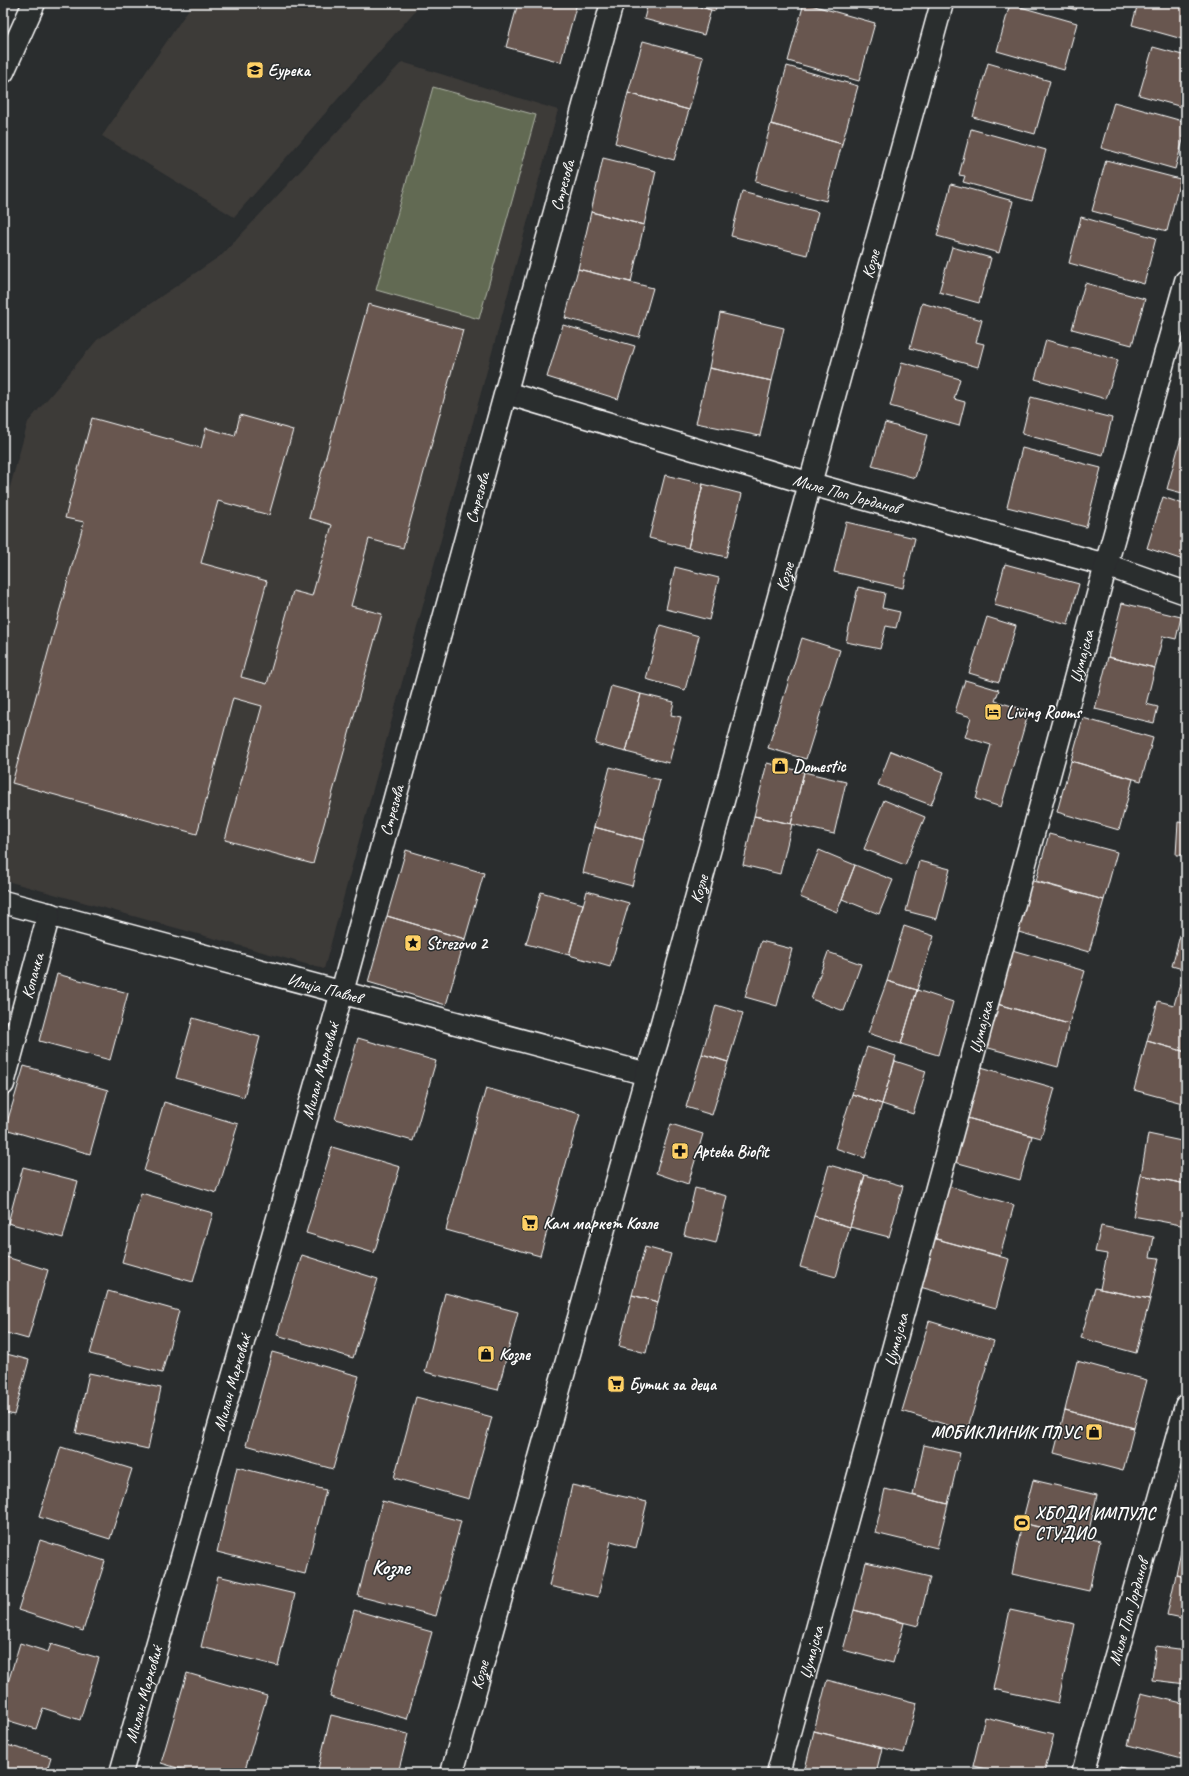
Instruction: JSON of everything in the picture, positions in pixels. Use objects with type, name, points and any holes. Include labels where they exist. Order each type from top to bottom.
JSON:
[{"type":"street","points":[[3,72],[34,3]]},
{"type":"street","name":"Стрезова","points":[[342,992],[612,3]]},
{"type":"street","name":"Козле","points":[[452,1773],[657,1041],[942,3]]},
{"type":"street","name":"Џумајска","points":[[778,1773],[1106,566],[1186,281]]},
{"type":"street","name":"Миле Поп Јорданов","points":[[506,393],[811,484],[1106,566],[1186,594]]},
{"type":"street","name":"Илија Павлев","points":[[3,902],[647,1074]]},
{"type":"street","name":"Копачка","points":[[3,1084],[49,914]]},
{"type":"street","name":"Милан Марковиќ","points":[[121,1773],[342,992]]},
{"type":"street","name":"Миле Поп Јорданов","points":[[1083,1773],[1186,1406]]},
{"type":"shaded area","name":"Еурека","points":[[193,3],[422,3],[234,217],[102,136]]},
{"type":"shaded area","points":[[402,62],[558,110],[324,969],[3,880],[3,512],[28,422],[97,340],[223,254]]},
{"type":"green space","points":[[433,87],[536,115],[479,319],[376,290]]},
{"type":"building","points":[[518,3],[577,3],[561,62],[506,47]]},
{"type":"building","points":[[648,3],[687,3],[711,10],[704,35],[644,19]]},
{"type":"building","points":[[687,3],[717,3],[715,11]]},
{"type":"building","points":[[804,3],[875,23],[859,81],[788,61]]},
{"type":"building","points":[[845,3],[874,3],[872,10]]},
{"type":"building","points":[[1053,3],[1078,3],[1076,10]]},
{"type":"building","points":[[1138,3],[1186,3],[1186,40],[1132,25]]},
{"type":"building","points":[[1010,4],[1077,23],[1064,70],[997,51]]},
{"type":"building","points":[[643,41],[703,57],[689,110],[628,93]]},
{"type":"building","points":[[1153,47],[1186,56],[1186,108],[1139,95]]},
{"type":"building","points":[[988,63],[1050,81],[1035,134],[973,117]]},
{"type":"building","points":[[787,66],[858,86],[842,144],[771,124]]},
{"type":"building","points":[[628,93],[689,110],[674,160],[615,143]]},
{"type":"building","points":[[1114,102],[1186,122],[1186,129],[1175,169],[1101,148]]},
{"type":"building","points":[[771,124],[842,144],[826,201],[755,182]]},
{"type":"building","points":[[971,129],[1046,150],[1032,201],[963,182],[965,176],[959,175]]},
{"type":"building","points":[[603,158],[656,171],[644,225],[591,212]]},
{"type":"building","points":[[1106,160],[1180,179],[1167,231],[1092,211]]},
{"type":"building","points":[[951,184],[1013,201],[999,253],[937,236]]},
{"type":"building","points":[[742,192],[818,212],[807,255],[731,236]]},
{"type":"building","points":[[591,212],[644,225],[631,282],[578,269]]},
{"type":"building","points":[[1081,217],[1156,238],[1144,284],[1069,263]]},
{"type":"building","points":[[952,247],[991,258],[979,303],[939,292]]},
{"type":"building","points":[[578,269],[653,288],[639,337],[565,318]]},
{"type":"building","points":[[1085,283],[1145,299],[1132,345],[1072,329]]},
{"type":"building","points":[[922,303],[982,320],[976,342],[984,344],[978,367],[910,348]]},
{"type":"building","points":[[368,304],[463,330],[403,548],[369,539],[351,606],[382,614],[313,864],[225,840],[262,706],[233,698],[197,834],[12,783],[84,522],[65,518],[92,418],[201,448],[206,428],[235,436],[240,415],[293,430],[269,515],[218,501],[201,563],[267,581],[241,677],[267,684],[293,591],[312,596],[332,525],[309,518]]},
{"type":"building","points":[[720,313],[784,328],[772,381],[709,368]]},
{"type":"building","points":[[563,325],[635,346],[618,399],[547,377]]},
{"type":"building","points":[[1046,340],[1118,360],[1106,399],[1035,379]]},
{"type":"building","points":[[902,362],[960,379],[954,399],[965,402],[959,426],[890,406]]},
{"type":"building","points":[[709,368],[772,381],[760,436],[696,423]]},
{"type":"building","points":[[1031,397],[1112,418],[1103,455],[1022,434]]},
{"type":"building","points":[[885,423],[927,435],[915,478],[872,466]]},
{"type":"building","points":[[1181,438],[1186,439],[1186,494],[1167,489]]},
{"type":"building","points":[[1022,448],[1101,468],[1086,527],[1007,507]]},
{"type":"building","points":[[665,475],[703,484],[688,548],[649,538]]},
{"type":"building","points":[[703,484],[742,494],[726,557],[688,548]]},
{"type":"building","points":[[1163,497],[1186,505],[1186,561],[1147,548]]},
{"type":"building","points":[[846,522],[915,538],[903,588],[834,572]]},
{"type":"building","points":[[1005,564],[1079,584],[1068,625],[994,605]]},
{"type":"building","points":[[675,567],[719,578],[709,620],[666,609]]},
{"type":"building","points":[[858,587],[885,593],[882,608],[900,612],[896,628],[886,626],[880,649],[846,642]]},
{"type":"building","points":[[1122,603],[1181,617],[1176,639],[1163,636],[1155,668],[1108,657]]},
{"type":"building","points":[[987,617],[1016,626],[999,682],[969,673]]},
{"type":"building","points":[[660,625],[699,636],[685,690],[646,679]]},
{"type":"building","points":[[802,638],[840,650],[806,759],[768,748]]},
{"type":"building","points":[[1108,657],[1155,668],[1146,704],[1158,707],[1154,723],[1095,709]]},
{"type":"building","points":[[965,680],[999,690],[995,701],[1029,711],[1001,807],[976,799],[991,745],[965,737],[971,717],[955,712]]},
{"type":"building","points":[[611,686],[641,694],[626,752],[595,744]]},
{"type":"building","points":[[641,694],[674,702],[671,715],[681,717],[669,763],[626,752]]},
{"type":"building","points":[[1083,718],[1153,738],[1141,781],[1071,761]]},
{"type":"building","points":[[891,751],[944,772],[931,805],[878,785]]},
{"type":"building","points":[[1071,761],[1133,779],[1119,830],[1057,812]]},
{"type":"building","points":[[767,763],[804,772],[791,824],[754,816]]},
{"type":"building","points":[[610,767],[660,780],[644,840],[594,827]]},
{"type":"building","points":[[804,772],[846,782],[834,834],[791,824]]},
{"type":"building","points":[[884,800],[925,817],[905,865],[864,849]]},
{"type":"building","points":[[754,816],[792,824],[780,874],[743,865]]},
{"type":"building","points":[[1178,822],[1186,823],[1186,855],[1176,855]]},
{"type":"building","points":[[594,827],[644,840],[632,886],[583,873]]},
{"type":"building","points":[[1049,834],[1117,852],[1104,900],[1036,881]]},
{"type":"building","points":[[406,850],[484,873],[465,939],[387,916]]},
{"type":"building","points":[[819,850],[855,865],[837,912],[800,897]]},
{"type":"building","points":[[919,861],[950,869],[937,919],[906,911]]},
{"type":"building","points":[[855,865],[893,880],[879,914],[842,899]]},
{"type":"building","points":[[1029,880],[1104,900],[1089,952],[1015,931]]},
{"type":"building","points":[[587,891],[629,903],[610,967],[569,955]]},
{"type":"building","points":[[541,892],[583,904],[569,955],[526,944]]},
{"type":"building","points":[[387,916],[465,939],[446,1005],[368,982]]},
{"type":"building","points":[[1183,924],[1186,925],[1186,970],[1172,966]]},
{"type":"building","points":[[904,926],[934,936],[917,990],[887,981]]},
{"type":"building","points":[[761,941],[792,949],[777,1006],[745,997]]},
{"type":"building","points":[[1012,950],[1085,971],[1069,1024],[997,1004]]},
{"type":"building","points":[[828,952],[861,964],[844,1011],[811,999]]},
{"type":"building","points":[[57,974],[128,993],[110,1060],[39,1041]]},
{"type":"building","points":[[887,981],[917,990],[901,1044],[868,1033]]},
{"type":"building","points":[[1180,984],[1186,986],[1186,1052],[1147,1041],[1158,1001],[1174,1005]]},
{"type":"building","points":[[917,990],[953,1002],[938,1055],[901,1044]]},
{"type":"building","points":[[997,1004],[1069,1024],[1058,1067],[985,1047]]},
{"type":"building","points":[[716,1005],[743,1013],[728,1062],[702,1054]]},
{"type":"building","points":[[193,1018],[260,1037],[244,1097],[176,1078]]},
{"type":"building","points":[[358,1038],[436,1061],[413,1141],[335,1119]]},
{"type":"building","points":[[1147,1041],[1186,1052],[1186,1104],[1134,1090]]},
{"type":"building","points":[[867,1047],[896,1056],[882,1104],[852,1094]]},
{"type":"building","points":[[702,1054],[728,1062],[712,1115],[686,1107]]},
{"type":"building","points":[[895,1061],[926,1071],[913,1114],[882,1104]]},
{"type":"building","points":[[24,1066],[108,1090],[90,1154],[5,1129]]},
{"type":"building","points":[[981,1067],[1055,1088],[1041,1138],[967,1118]]},
{"type":"building","points":[[486,1088],[580,1114],[540,1256],[446,1230]]},
{"type":"building","points":[[852,1094],[882,1104],[865,1158],[835,1148]]},
{"type":"building","points":[[164,1102],[238,1124],[217,1193],[144,1171]]},
{"type":"building","points":[[967,1118],[1032,1136],[1020,1180],[955,1162]]},
{"type":"building","points":[[671,1124],[703,1134],[688,1184],[656,1173]]},
{"type":"building","points":[[1148,1134],[1186,1142],[1186,1184],[1141,1175]]},
{"type":"building","points":[[332,1147],[400,1167],[374,1253],[306,1233]]},
{"type":"building","points":[[829,1165],[865,1175],[850,1227],[814,1216]]},
{"type":"building","points":[[23,1167],[78,1181],[63,1238],[8,1223]]},
{"type":"building","points":[[865,1175],[903,1186],[889,1237],[850,1227]]},
{"type":"building","points":[[1141,1175],[1186,1184],[1186,1226],[1133,1216]]},
{"type":"building","points":[[948,1186],[1014,1205],[1000,1256],[933,1238]]},
{"type":"building","points":[[695,1188],[727,1196],[716,1243],[684,1235]]},
{"type":"building","points":[[141,1193],[213,1213],[193,1282],[122,1262]]},
{"type":"building","points":[[814,1216],[850,1227],[836,1277],[800,1267]]},
{"type":"building","points":[[1101,1226],[1154,1237],[1150,1257],[1159,1258],[1150,1299],[1100,1289],[1107,1254],[1095,1252]]},
{"type":"building","points":[[933,1238],[1009,1259],[996,1308],[920,1287]]},
{"type":"building","points":[[645,1247],[671,1254],[658,1302],[632,1295]]},
{"type":"building","points":[[302,1255],[378,1279],[353,1358],[277,1335]]},
{"type":"building","points":[[3,1256],[48,1270],[28,1339],[3,1332]]},
{"type":"building","points":[[1095,1288],[1150,1299],[1136,1353],[1081,1338]]},
{"type":"building","points":[[108,1291],[179,1311],[162,1373],[90,1354]]},
{"type":"building","points":[[445,1293],[518,1312],[498,1390],[425,1372]]},
{"type":"building","points":[[632,1295],[658,1302],[646,1353],[619,1346]]},
{"type":"building","points":[[929,1321],[994,1341],[967,1431],[902,1411]]},
{"type":"building","points":[[272,1352],[359,1376],[333,1469],[246,1445]]},
{"type":"building","points":[[3,1353],[29,1360],[14,1415],[3,1412]]},
{"type":"building","points":[[1077,1361],[1147,1380],[1134,1428],[1065,1410]]},
{"type":"building","points":[[89,1373],[161,1388],[148,1449],[76,1433]]},
{"type":"building","points":[[416,1397],[492,1417],[469,1499],[394,1478]]},
{"type":"building","points":[[1065,1410],[1134,1428],[1123,1471],[1054,1453]]},
{"type":"building","points":[[924,1445],[960,1453],[948,1504],[913,1495]]},
{"type":"building","points":[[61,1447],[132,1469],[110,1539],[39,1517]]},
{"type":"building","points":[[237,1467],[326,1490],[305,1574],[217,1552]]},
{"type":"building","points":[[1033,1480],[1097,1495],[1087,1539],[1022,1523]]},
{"type":"building","points":[[572,1485],[647,1502],[636,1548],[611,1541],[598,1597],[549,1586]]},
{"type":"building","points":[[885,1489],[948,1504],[937,1548],[875,1533]]},
{"type":"building","points":[[382,1501],[461,1521],[436,1616],[358,1596]]},
{"type":"building","points":[[1022,1523],[1100,1541],[1089,1591],[1012,1574]]},
{"type":"building","points":[[1186,1530],[1186,1577],[1176,1575]]},
{"type":"building","points":[[40,1540],[105,1561],[83,1631],[18,1610]]},
{"type":"building","points":[[866,1562],[930,1577],[918,1626],[854,1610]]},
{"type":"building","points":[[1176,1575],[1186,1577],[1186,1619],[1167,1615]]},
{"type":"building","points":[[218,1576],[295,1594],[278,1666],[201,1647]]},
{"type":"building","points":[[354,1610],[432,1632],[407,1719],[330,1697]]},
{"type":"building","points":[[854,1610],[904,1623],[893,1663],[843,1650]]},
{"type":"building","points":[[1010,1610],[1075,1624],[1058,1703],[993,1689]]},
{"type":"building","points":[[20,1643],[48,1652],[51,1644],[99,1658],[80,1720],[43,1708],[36,1729],[3,1719],[3,1699]]},
{"type":"building","points":[[1156,1646],[1186,1650],[1186,1684],[1152,1680]]},
{"type":"building","points":[[187,1673],[267,1696],[244,1773],[194,1773],[161,1763]]},
{"type":"building","points":[[827,1680],[917,1703],[904,1753],[814,1731]]},
{"type":"building","points":[[1141,1693],[1186,1704],[1186,1760],[1128,1745]]},
{"type":"building","points":[[331,1715],[408,1734],[398,1773],[317,1773]]},
{"type":"building","points":[[985,1717],[1054,1734],[1044,1773],[1002,1773],[973,1766]]},
{"type":"building","points":[[814,1731],[882,1748],[876,1773],[804,1773]]},
{"type":"building","points":[[3,1744],[51,1757],[46,1773],[3,1773]]},
{"type":"building","points":[[1120,1767],[1141,1773],[1119,1773]]},
{"type":"place","name":"Еурека","points":[[255,70]]},
{"type":"place","name":"Living Rooms","points":[[993,712]]},
{"type":"place","name":"Domestic","points":[[780,766]]},
{"type":"place","name":"Strezovo 2","points":[[413,943]]},
{"type":"place","name":"Apteka Biofit","points":[[680,1151]]},
{"type":"place","name":"Кам маркет Козле","points":[[530,1223]]},
{"type":"place","name":"Козле","points":[[486,1354]]},
{"type":"place","name":"Бутик за деца","points":[[616,1384]]},
{"type":"place","name":"МОБИКЛИНИК ПЛУС","points":[[1094,1432]]},
{"type":"place","name":"ХБОДИ ИМПУЛС СТУДИО","points":[[1022,1523]]},
{"type":"district","name":"Козле","points":[[391,1567]]}]
